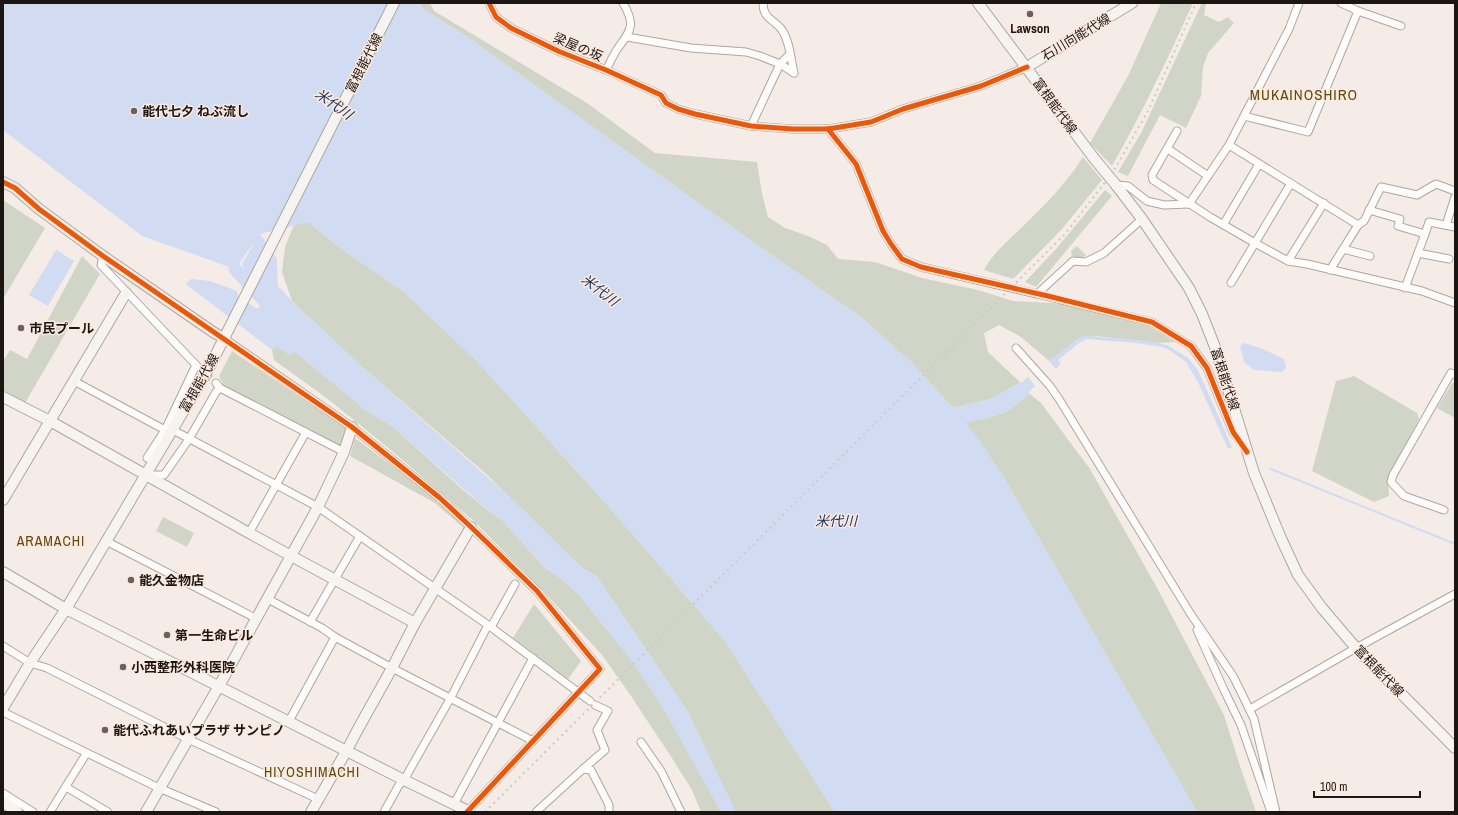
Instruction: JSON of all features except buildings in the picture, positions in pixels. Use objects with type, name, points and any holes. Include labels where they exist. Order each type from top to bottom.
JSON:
[{"type":"street","name":"富根能代線","points":[[3,708],[30,663],[66,609],[145,475],[169,430],[196,390],[211,364],[394,3]]},
{"type":"street","name":"梁屋の坂","points":[[489,3],[496,17],[511,28],[558,51],[606,70],[661,95],[666,103],[678,109],[751,126],[792,129],[828,129],[871,122],[903,110],[981,86],[1027,67]]},
{"type":"street","points":[[606,70],[617,49],[627,37],[631,28],[627,10],[623,3]]},
{"type":"street","points":[[627,37],[691,48],[746,52],[780,64],[794,73],[788,44],[782,30],[763,11],[763,3]]},
{"type":"street","name":"石川向能代線","points":[[978,3],[1027,67],[1132,3]]},
{"type":"street","points":[[1189,204],[1229,145],[1289,29],[1299,3]]},
{"type":"street","points":[[1341,3],[1358,11],[1401,26]]},
{"type":"street","points":[[1244,116],[1308,132],[1358,11]]},
{"type":"street","points":[[751,126],[780,64],[790,54]]},
{"type":"street","name":"富根能代線","points":[[1027,67],[1093,157],[1142,219],[1189,288],[1202,314],[1215,347],[1254,473],[1298,575],[1322,608],[1356,648],[1455,748]]},
{"type":"street","points":[[828,129],[856,164],[884,231],[902,259],[921,267],[1152,322],[1191,346],[1207,368],[1233,432],[1247,452]]},
{"type":"street","points":[[1177,131],[1152,175],[1153,180],[1223,225],[1288,261],[1307,264],[1422,291],[1453,301]]},
{"type":"street","points":[[1229,145],[1358,225]]},
{"type":"street","points":[[1168,148],[1208,176]]},
{"type":"street","points":[[1223,225],[1259,164]]},
{"type":"street","points":[[3,182],[15,188],[39,209],[103,256],[213,332],[227,334],[352,427],[440,498],[537,591],[600,669],[468,811],[66,609],[3,572]]},
{"type":"street","points":[[1231,283],[1291,183]]},
{"type":"street","points":[[1330,270],[1358,225],[1364,221],[1381,187],[1417,195],[1436,184],[1455,191]]},
{"type":"street","points":[[1116,185],[1128,186],[1147,200],[1164,205],[1189,204]]},
{"type":"street","points":[[1446,225],[1455,197]]},
{"type":"street","points":[[1288,261],[1324,203]]},
{"type":"street","points":[[1370,210],[1400,219],[1398,226],[1425,234]]},
{"type":"street","points":[[1037,294],[1073,261],[1086,262],[1104,253],[1142,219]]},
{"type":"street","points":[[1405,288],[1429,222],[1455,227]]},
{"type":"street","points":[[1343,249],[1370,256]]},
{"type":"street","points":[[1418,253],[1449,259]]},
{"type":"street","points":[[103,256],[101,265],[197,366],[169,430],[147,458]]},
{"type":"street","points":[[3,500],[126,292]]},
{"type":"street","points":[[1016,348],[1050,386],[1059,399],[1190,613],[1233,676],[1250,710],[1263,753],[1276,812]]},
{"type":"street","points":[[1444,510],[1404,496],[1391,482],[1393,475],[1414,436],[1451,374],[1455,375]]},
{"type":"street","points":[[74,381],[189,439],[318,507],[489,626],[593,703],[608,711],[597,730],[605,750],[583,768],[536,812]]},
{"type":"street","points":[[145,475],[164,475],[189,439],[218,386],[344,452]]},
{"type":"street","points":[[3,397],[50,421],[334,581],[415,623]]},
{"type":"street","points":[[146,812],[257,619],[318,507],[344,452],[352,427]]},
{"type":"street","points":[[249,534],[306,432]]},
{"type":"street","points":[[311,812],[347,750],[415,623],[471,527]]},
{"type":"street","points":[[310,622],[360,536]]},
{"type":"street","points":[[106,541],[257,619]]},
{"type":"street","points":[[384,812],[450,699],[489,626],[515,584]]},
{"type":"street","points":[[1250,710],[1356,648],[1455,594]]},
{"type":"street","points":[[268,599],[392,668],[533,741]]},
{"type":"street","points":[[1190,613],[1241,725],[1271,812]]},
{"type":"street","points":[[289,721],[335,637]]},
{"type":"street","points":[[3,646],[30,663],[47,668],[188,739],[318,799]]},
{"type":"street","points":[[454,804],[533,658]]},
{"type":"street","points":[[3,712],[86,754],[159,788],[216,812]]},
{"type":"street","points":[[641,742],[660,771],[681,812]]},
{"type":"street","points":[[50,812],[86,754]]},
{"type":"street","points":[[583,768],[592,770],[609,805],[609,812]]},
{"type":"street","points":[[66,787],[108,812]]},
{"type":"street","points":[[3,793],[33,812]]},
{"type":"street","points":[[3,802],[17,812]]},
{"type":"shaded area","points":[[418,3],[430,3],[434,11],[587,103],[655,153],[757,162],[762,194],[768,217],[785,228],[808,236],[827,245],[838,259],[875,262],[922,278],[978,290],[1013,301],[1068,304],[1149,326],[1175,342],[1158,343],[1096,336],[1078,341],[1049,361],[1021,337],[999,325],[984,333],[988,352],[1020,382],[990,399],[953,408],[912,363],[861,317],[750,240],[469,38],[426,11]]},
{"type":"shaded area","points":[[1161,3],[1193,3],[1134,126],[1112,166],[1090,143],[1128,76]]},
{"type":"shaded area","points":[[1202,3],[1206,3],[1204,15],[1219,22],[1228,17],[1234,23],[1208,53],[1203,67],[1201,96],[1186,128],[1160,115],[1128,176],[1118,172],[1141,133]]},
{"type":"shaded area","points":[[1083,157],[1102,180],[1062,229],[1013,279],[984,270],[1000,248],[1054,195]]},
{"type":"shaded area","points":[[1105,190],[1112,196],[1036,287],[1025,282],[1056,249]]},
{"type":"shaded area","points":[[3,200],[45,228],[3,299]]},
{"type":"shaded area","points":[[308,222],[335,244],[405,293],[477,361],[609,507],[725,641],[835,812],[735,812],[688,712],[597,577],[581,567],[485,473],[361,366],[292,301],[282,272],[285,247],[294,225]]},
{"type":"shaded area","points":[[1077,246],[1086,255],[1081,259],[1072,256],[1071,251]]},
{"type":"shaded area","points":[[82,256],[100,274],[25,403],[3,390],[3,361],[10,350],[27,359]]},
{"type":"shaded area","points":[[277,347],[295,352],[367,411],[392,426],[462,489],[492,514],[501,519],[545,568],[563,580],[579,595],[644,677],[671,720],[721,812],[701,812],[692,790],[670,755],[602,655],[546,594],[475,522],[328,399],[274,360],[272,350]]},
{"type":"shaded area","points":[[232,351],[348,429],[341,449],[224,386],[219,376]]},
{"type":"shaded area","points":[[1354,376],[1417,413],[1419,419],[1388,479],[1389,496],[1374,502],[1312,471],[1336,381]]},
{"type":"shaded area","points":[[1455,382],[1455,418],[1437,408],[1452,383]]},
{"type":"shaded area","points":[[1030,394],[1041,403],[1090,469],[1156,586],[1224,715],[1256,812],[1197,812],[1003,476],[965,422],[987,418],[1006,412]]},
{"type":"shaded area","points":[[355,438],[414,482],[467,526],[466,530],[435,503],[350,456]]},
{"type":"shaded area","points":[[163,517],[194,533],[187,547],[156,531]]},
{"type":"shaded area","points":[[534,604],[581,661],[568,679],[513,638]]},
{"type":"water","name":"米代川","points":[[3,3],[418,3],[426,11],[469,38],[750,240],[861,317],[912,363],[953,408],[990,399],[1020,382],[1021,383],[1028,377],[1035,386],[1029,392],[1030,394],[1006,412],[966,423],[978,438],[1003,476],[1197,812],[835,812],[725,641],[609,507],[477,361],[405,293],[335,244],[308,222],[260,234],[277,259],[278,286],[292,301],[361,366],[501,489],[581,567],[597,577],[688,712],[736,812],[721,812],[661,705],[630,658],[579,595],[563,580],[545,568],[501,519],[492,514],[392,426],[367,411],[295,352],[289,355],[277,347],[272,350],[186,284],[191,279],[210,281],[237,291],[238,296],[257,309],[262,305],[264,296],[247,275],[242,264],[255,241],[235,269],[142,236],[3,130]]},
{"type":"water","name":"市民プール","points":[[56,250],[74,261],[48,306],[29,295]]},
{"type":"water","points":[[1086,336],[1140,340],[1158,343],[1167,345],[1188,358],[1198,370],[1232,447],[1228,449],[1198,382],[1186,362],[1171,351],[1162,347],[1136,343],[1087,339],[1079,343],[1058,360],[1061,363],[1056,369],[1049,361],[1080,337]]},
{"type":"water","points":[[1244,343],[1263,349],[1284,359],[1286,368],[1282,372],[1254,370],[1244,362],[1240,346]]},
{"type":"waterway","points":[[235,269],[275,313]]},
{"type":"waterway","points":[[1271,469],[1455,544]]},
{"type":"tunnel","points":[[198,367],[216,383]]},
{"type":"railway","points":[[485,812],[1065,234],[1113,172],[1148,111],[1196,3]]},
{"type":"cycle path","points":[[489,3],[496,17],[511,28],[558,51],[606,70],[661,95],[666,103],[678,109],[751,126],[792,129],[828,129],[871,122],[903,109],[981,86],[1027,67]]},
{"type":"cycle path","points":[[828,129],[856,164],[883,231],[902,259],[921,267],[1048,296],[1152,322],[1191,346],[1207,368],[1233,432],[1247,452]]},
{"type":"cycle path","points":[[3,182],[15,188],[39,209],[103,256],[352,427],[440,498],[537,591],[600,669],[467,812]]},
{"type":"place","name":"Lawson","points":[[1030,14]]},
{"type":"place","name":"能代七夕 ねぶ流し","points":[[134,111]]},
{"type":"place","name":"市民プール","points":[[21,328]]},
{"type":"place","name":"能久金物店","points":[[131,580]]},
{"type":"place","name":"第一生命ビル","points":[[167,635]]},
{"type":"place","name":"小西整形外科医院","points":[[123,667]]},
{"type":"place","name":"能代ふれあいプラザ サンピノ","points":[[105,730]]},
{"type":"district","name":"MUKAINOSHIRO","points":[[1304,94]]},
{"type":"district","name":"ARAMACHI","points":[[51,541]]},
{"type":"district","name":"HIYOSHIMACHI","points":[[312,772]]}]
